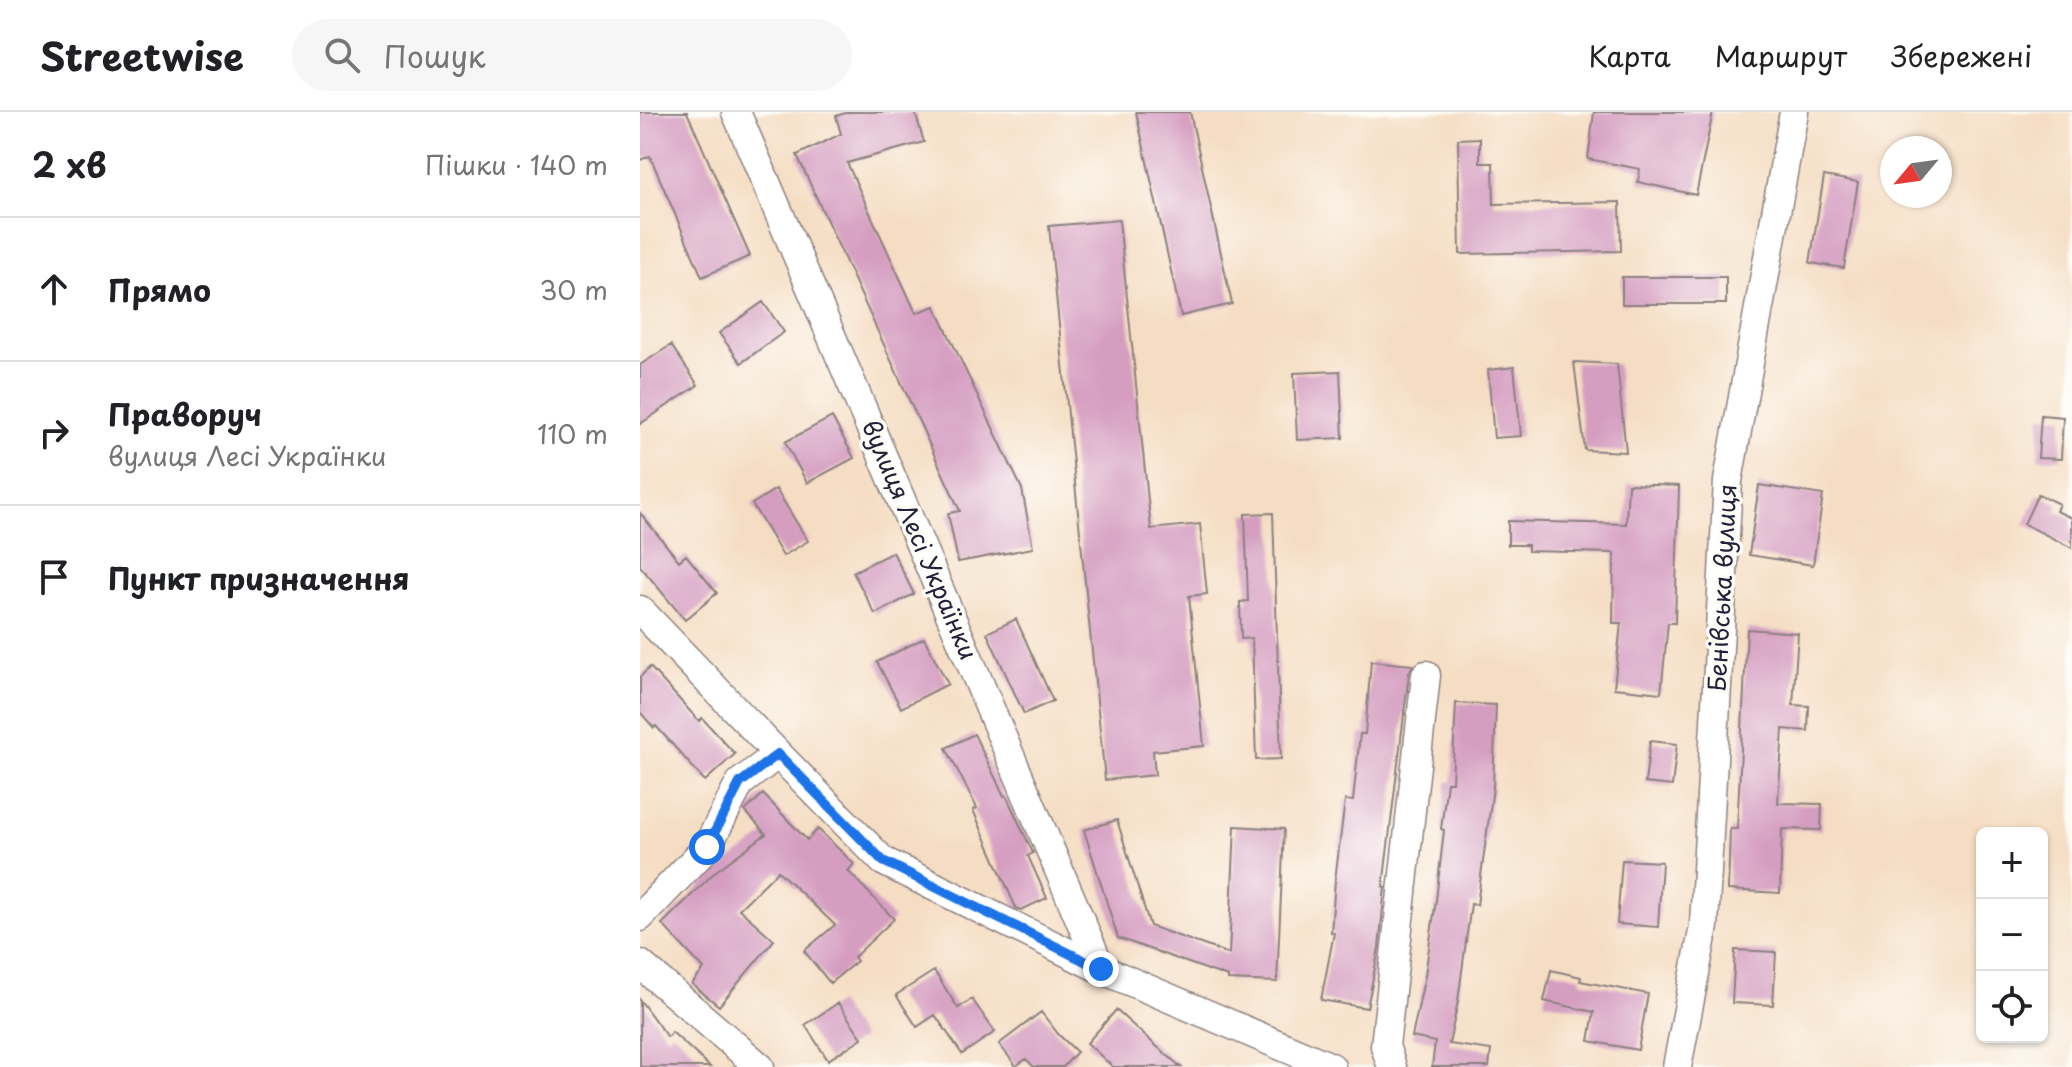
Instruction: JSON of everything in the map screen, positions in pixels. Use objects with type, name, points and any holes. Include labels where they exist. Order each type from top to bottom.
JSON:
[{"type":"street","name":"вулиця Лесі Українки","points":[[736,112],[1101,969]]},
{"type":"street","name":"Бенівська вулиця","points":[[1677,1067],[1704,926],[1728,481],[1794,112]]},
{"type":"street","points":[[640,610],[883,861],[1101,969],[1331,1067]]},
{"type":"street","points":[[1392,1067],[1385,1046],[1426,675]]},
{"type":"street","points":[[640,917],[707,847],[740,783],[778,754]]},
{"type":"street","points":[[640,964],[760,1067]]},
{"type":"building","points":[[640,112],[687,112],[750,256],[702,277],[650,156],[640,160]]},
{"type":"building","points":[[849,112],[915,112],[924,142],[847,163],[916,313],[935,306],[1022,489],[1033,548],[958,562],[948,513],[960,511],[797,155],[841,134],[836,116]]},
{"type":"building","points":[[1136,112],[1190,112],[1232,304],[1181,316]]},
{"type":"building","points":[[1594,112],[1713,112],[1696,195],[1638,182],[1640,169],[1588,159]]},
{"type":"building","points":[[1480,138],[1480,163],[1493,163],[1494,204],[1620,202],[1621,251],[1460,254],[1458,139]]},
{"type":"building","points":[[1824,176],[1858,182],[1844,268],[1810,263]]},
{"type":"building","points":[[1119,220],[1151,529],[1200,524],[1207,594],[1189,596],[1204,746],[1153,751],[1155,775],[1105,780],[1049,226]]},
{"type":"building","points":[[1622,277],[1726,277],[1726,304],[1622,304]]},
{"type":"building","points":[[763,302],[784,332],[741,363],[719,333]]},
{"type":"building","points":[[671,345],[698,385],[640,424],[640,365]]},
{"type":"building","points":[[1574,362],[1617,364],[1626,452],[1585,450]]},
{"type":"building","points":[[1514,367],[1521,436],[1494,438],[1488,370]]},
{"type":"building","points":[[1340,371],[1343,438],[1297,440],[1294,373]]},
{"type":"building","points":[[2041,415],[2063,417],[2061,459],[2038,458]]},
{"type":"building","points":[[832,417],[854,458],[807,483],[785,442]]},
{"type":"building","points":[[1628,484],[1679,486],[1675,623],[1668,623],[1661,693],[1614,688],[1621,623],[1613,623],[1614,553],[1528,551],[1528,545],[1508,545],[1508,521],[1626,524]]},
{"type":"building","points":[[1759,485],[1823,495],[1813,565],[1749,555]]},
{"type":"building","points":[[776,489],[808,541],[783,556],[752,504]]},
{"type":"building","points":[[2038,494],[2059,504],[2056,511],[2072,518],[2072,548],[2024,524]]},
{"type":"building","points":[[640,513],[679,561],[686,555],[717,593],[685,620],[640,566]]},
{"type":"building","points":[[1273,513],[1281,759],[1256,760],[1252,638],[1241,639],[1240,602],[1248,601],[1245,514]]},
{"type":"building","points":[[893,552],[914,594],[875,614],[853,572]]},
{"type":"building","points":[[1016,619],[1053,701],[1024,714],[987,633]]},
{"type":"building","points":[[1747,629],[1798,633],[1793,705],[1809,706],[1808,731],[1783,729],[1778,803],[1822,804],[1821,830],[1782,829],[1780,893],[1728,890],[1730,829],[1737,829]]},
{"type":"building","points":[[924,638],[948,684],[901,708],[877,662]]},
{"type":"building","points":[[1371,661],[1413,665],[1409,673],[1383,887],[1379,948],[1367,1008],[1321,1000],[1334,933],[1331,932],[1335,880],[1345,800],[1353,801],[1360,734],[1365,734]]},
{"type":"building","points":[[650,667],[699,721],[702,718],[735,754],[705,781],[640,712],[640,677]]},
{"type":"building","points":[[1456,703],[1496,705],[1493,788],[1477,905],[1471,904],[1449,1044],[1491,1050],[1489,1067],[1432,1067],[1435,1042],[1412,1037],[1436,900],[1447,782],[1452,782]]},
{"type":"building","points":[[974,734],[1033,853],[1028,856],[1047,898],[1021,910],[1016,908],[973,810],[977,808],[946,748]]},
{"type":"building","points":[[1650,741],[1677,744],[1672,786],[1645,783]]},
{"type":"building","points":[[763,794],[807,840],[818,829],[854,864],[848,871],[894,919],[854,957],[857,961],[830,983],[804,951],[835,925],[778,871],[739,909],[774,940],[719,1006],[692,984],[704,969],[662,924],[716,871],[766,834],[745,811]]},
{"type":"building","points":[[1117,820],[1150,926],[1229,954],[1235,826],[1284,829],[1277,982],[1228,980],[1228,977],[1118,938],[1084,830]]},
{"type":"building","points":[[1622,860],[1662,862],[1658,927],[1617,924]]},
{"type":"building","points":[[1735,950],[1776,952],[1773,1005],[1732,1003]]},
{"type":"building","points":[[1551,970],[1581,977],[1580,981],[1648,994],[1638,1050],[1589,1041],[1594,1012],[1544,1001]]},
{"type":"building","points":[[934,971],[958,1008],[972,999],[995,1032],[962,1054],[935,1015],[917,1027],[896,995]]},
{"type":"building","points":[[640,1000],[667,1037],[672,1032],[710,1067],[640,1067]]},
{"type":"building","points":[[838,1003],[862,1038],[828,1060],[805,1025]]},
{"type":"building","points":[[1116,1010],[1181,1067],[1113,1067],[1087,1043]]},
{"type":"building","points":[[1041,1012],[1077,1052],[1063,1067],[1034,1067],[1026,1059],[1016,1066],[999,1044]]},
{"type":"route","points":[[707,847],[740,783],[778,754],[883,861],[1101,969]]}]
